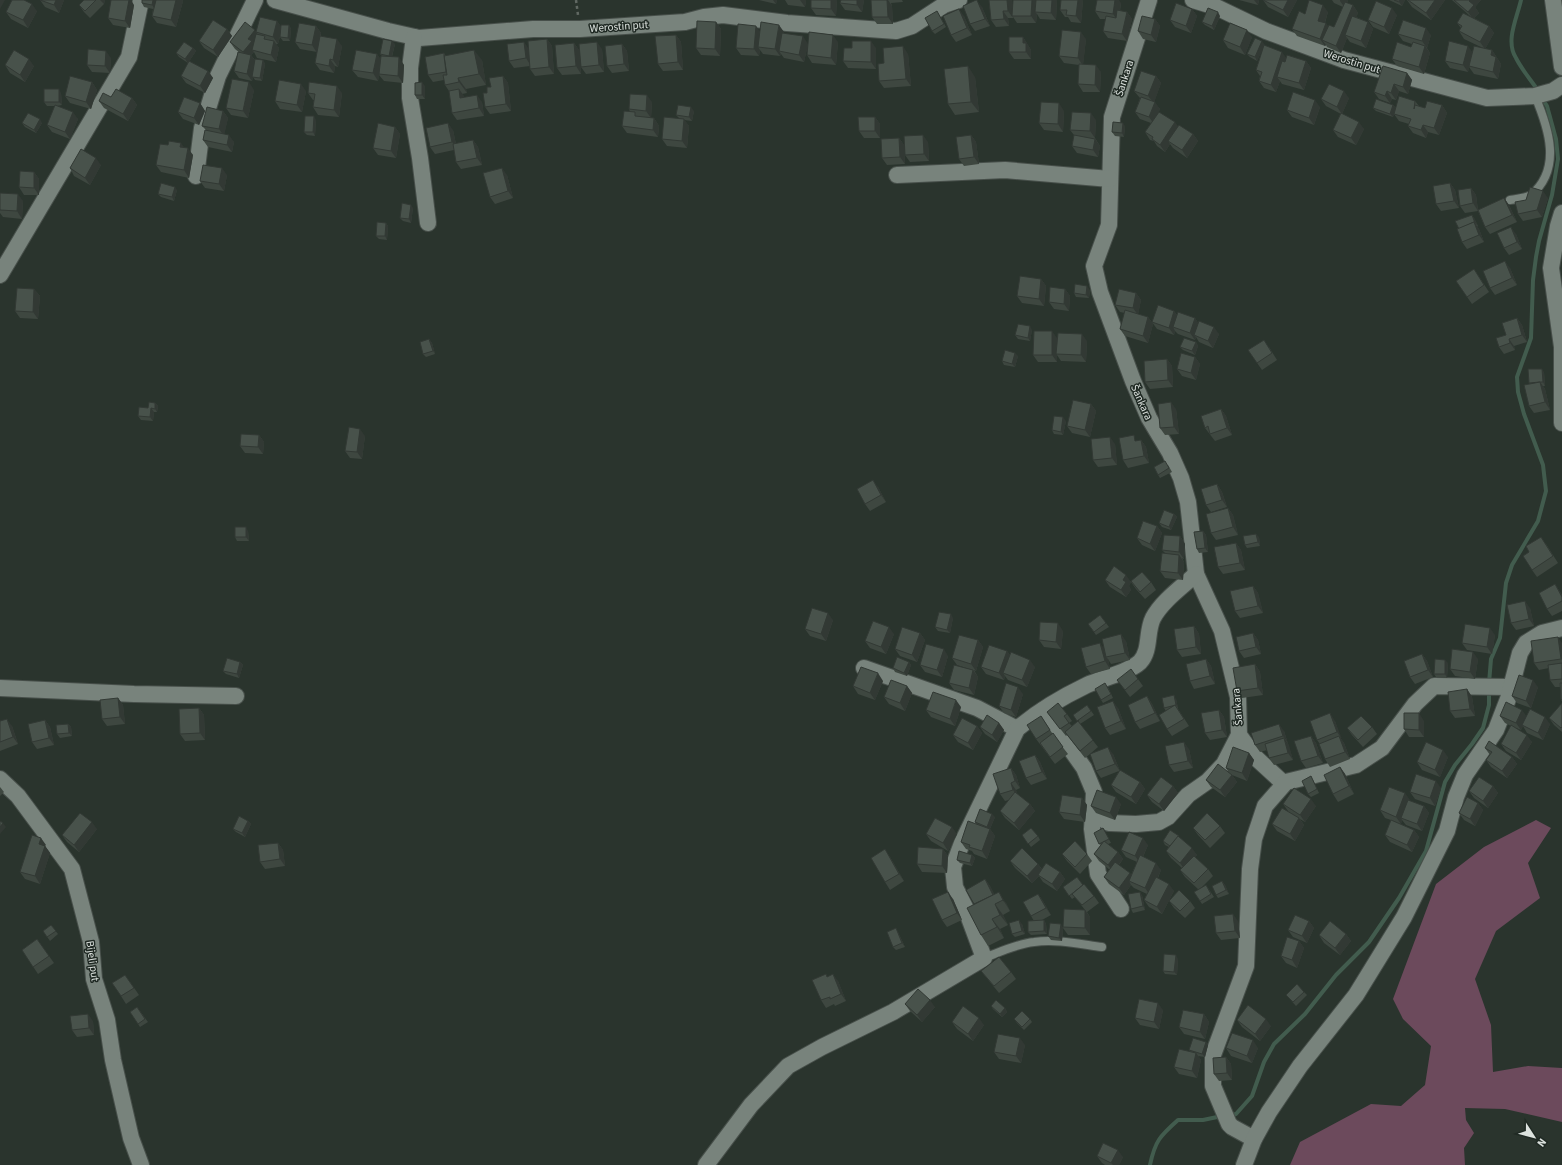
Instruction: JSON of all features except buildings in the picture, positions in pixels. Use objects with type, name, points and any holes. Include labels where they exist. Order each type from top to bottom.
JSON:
[{"type":"street","points":[[0,275],[129,57],[141,0]]},
{"type":"street","points":[[196,176],[202,128],[218,76],[255,0]]},
{"type":"street","name":"Werostin put","points":[[275,0],[419,38],[533,29],[580,29],[647,25],[685,22],[704,17],[723,15],[787,23],[896,31],[912,26],[944,5],[959,0]]},
{"type":"street","name":"Šankara","points":[[1150,0],[1112,117],[1109,225],[1094,266],[1100,292],[1148,418],[1170,453],[1181,478],[1188,502],[1196,574],[1222,631],[1238,698],[1239,735],[1255,757],[1280,780],[1286,782]]},
{"type":"street","name":"Werostin put","points":[[1193,0],[1216,7],[1266,31],[1344,60],[1487,98],[1545,93]]},
{"type":"street","points":[[1553,0],[1562,67]]},
{"type":"street","points":[[414,37],[410,68],[410,98],[420,158],[428,223]]},
{"type":"street","points":[[897,175],[1005,170],[1110,179]]},
{"type":"street","points":[[1562,213],[1558,226],[1551,268],[1562,347],[1562,423]]},
{"type":"street","points":[[706,1165],[751,1106],[788,1066],[822,1047],[893,1012],[984,958],[965,907],[955,887],[953,867],[962,843],[1017,729],[1043,710],[1087,685],[1110,677],[1139,662],[1144,656],[1153,618],[1163,605],[1196,574]]},
{"type":"street","points":[[1244,1165],[1254,1139],[1269,1112],[1300,1066],[1356,995],[1404,917],[1447,832],[1456,797],[1465,775],[1496,730],[1511,687],[1520,653],[1526,643],[1542,633],[1562,628]]},
{"type":"street","points":[[864,668],[977,708],[1017,729]]},
{"type":"street","points":[[1254,1139],[1229,1124],[1213,1086],[1213,1054],[1246,966],[1250,869],[1254,839],[1265,806],[1286,782],[1356,765],[1382,748],[1415,704],[1434,686],[1511,687]]},
{"type":"street","points":[[0,688],[134,694],[236,696]]},
{"type":"street","points":[[1043,710],[1084,768],[1094,792],[1092,829],[1098,874],[1121,909]]},
{"type":"street","points":[[1093,813],[1109,823],[1136,824],[1159,822],[1168,817],[1188,795],[1208,781],[1224,764],[1239,735]]},
{"type":"street","name":"Bijeli put","points":[[0,779],[18,796],[72,869],[91,942],[94,979],[107,1020],[113,1060],[131,1138],[141,1165]]},
{"type":"lane","points":[[1510,200],[1530,195],[1548,177],[1552,165],[1552,145],[1544,116],[1545,93]]},
{"type":"lane","points":[[984,958],[1014,946],[1034,942],[1060,941],[1102,947]]},
{"type":"shaded area","points":[[1536,820],[1551,828],[1528,863],[1540,898],[1496,931],[1475,979],[1491,1025],[1493,1072],[1528,1066],[1562,1068],[1562,1122],[1505,1109],[1465,1108],[1466,1120],[1474,1133],[1464,1148],[1465,1165],[1290,1165],[1300,1142],[1371,1104],[1401,1106],[1425,1085],[1431,1046],[1403,1019],[1393,999],[1436,884],[1484,847]]},
{"type":"waterway","points":[[1521,0],[1513,29],[1513,51],[1521,67],[1539,92]]},
{"type":"waterway","points":[[1489,683],[1491,659],[1500,638],[1506,583],[1512,565],[1538,521],[1546,491],[1543,465],[1524,414],[1518,392],[1517,377],[1531,338],[1533,280],[1536,257],[1552,195],[1558,159],[1556,139],[1547,106],[1542,98]]},
{"type":"waterway","points":[[1229,1115],[1236,1114],[1252,1096],[1264,1062],[1274,1044],[1305,1014],[1336,975],[1369,942],[1399,898],[1426,851],[1445,782],[1455,765],[1483,728],[1489,705],[1489,690]]},
{"type":"waterway","points":[[1150,1165],[1156,1144],[1167,1130],[1178,1120],[1203,1120],[1222,1116]]}]
